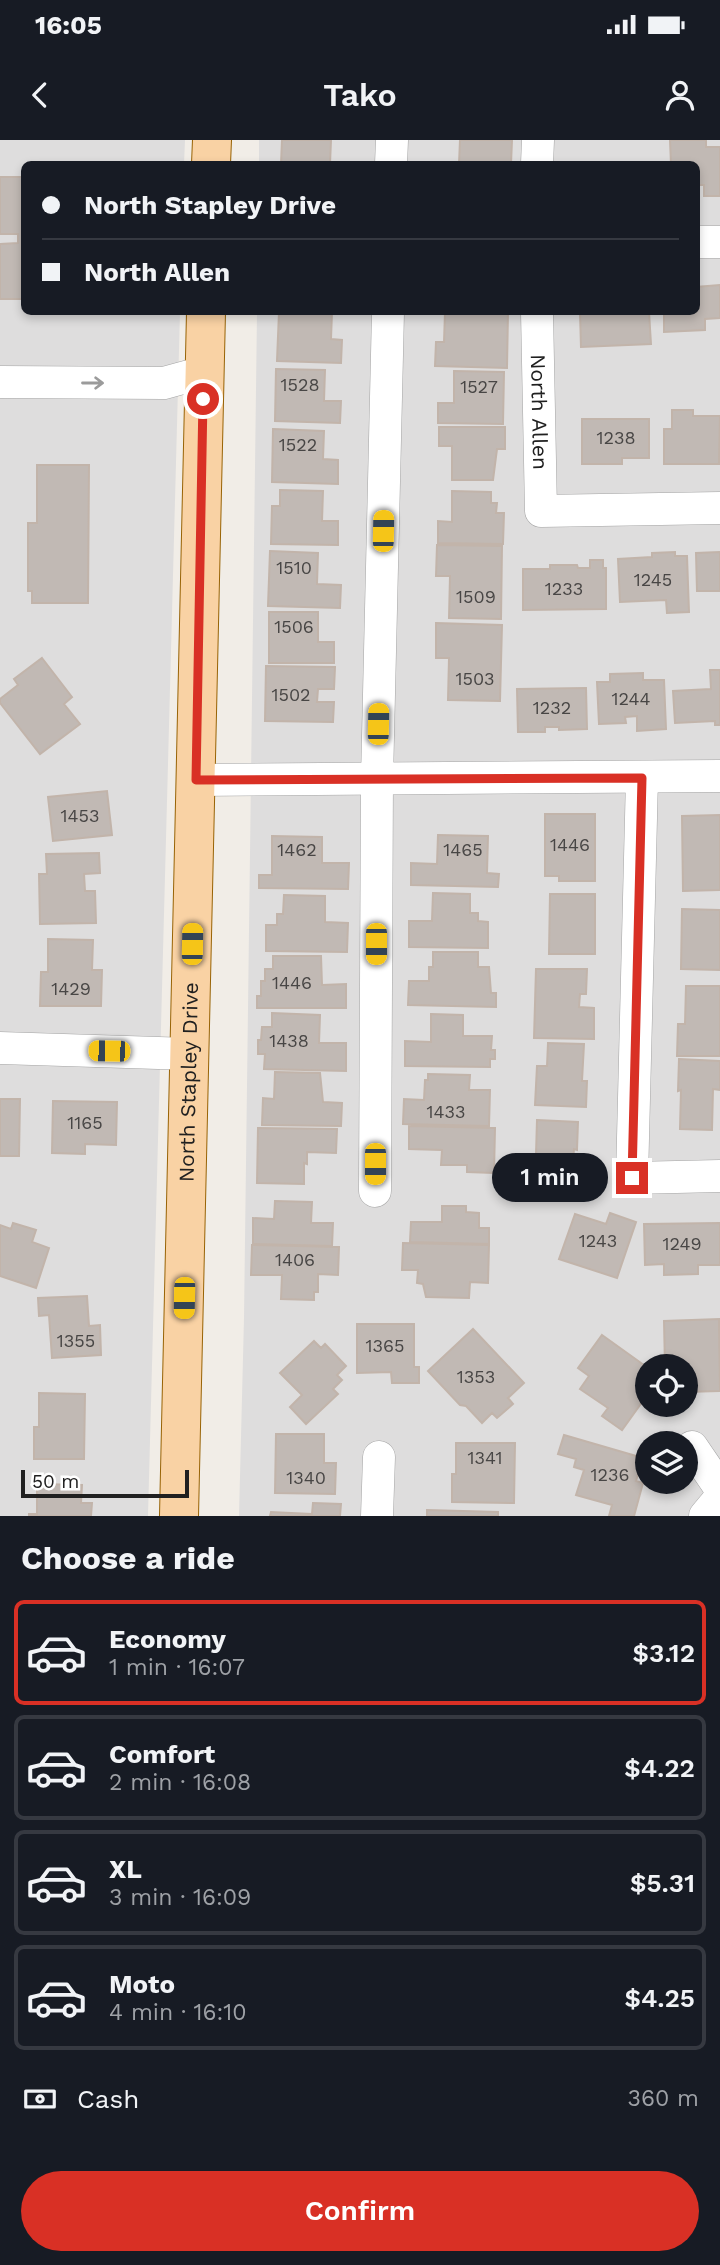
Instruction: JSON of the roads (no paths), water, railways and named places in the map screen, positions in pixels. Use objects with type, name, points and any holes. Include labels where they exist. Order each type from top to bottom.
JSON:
[{"type":"main road","points":[[211,161],[212,140]]},
{"type":"main road","name":"North Stapley Drive","points":[[179,1516],[206,315]]},
{"type":"street","points":[[391,140],[391,161]]},
{"type":"street","points":[[537,161],[538,140]]},
{"type":"street","points":[[700,243],[720,242]]},
{"type":"street","points":[[375,1191],[377,779],[388,315]]},
{"type":"street","name":"North Allen","points":[[537,315],[541,511],[720,508]]},
{"type":"street","points":[[0,362],[157,362],[204,372]]},
{"type":"street","points":[[0,382],[164,383],[204,372]]},
{"type":"street","points":[[196,780],[720,776]]},
{"type":"street","points":[[642,778],[632,1178],[720,1176]]},
{"type":"street","points":[[0,1048],[190,1054]]},
{"type":"street","points":[[698,1456],[720,1488]]},
{"type":"street","points":[[377,1516],[379,1457]]},
{"type":"street","points":[[705,1516],[720,1498]]}]
